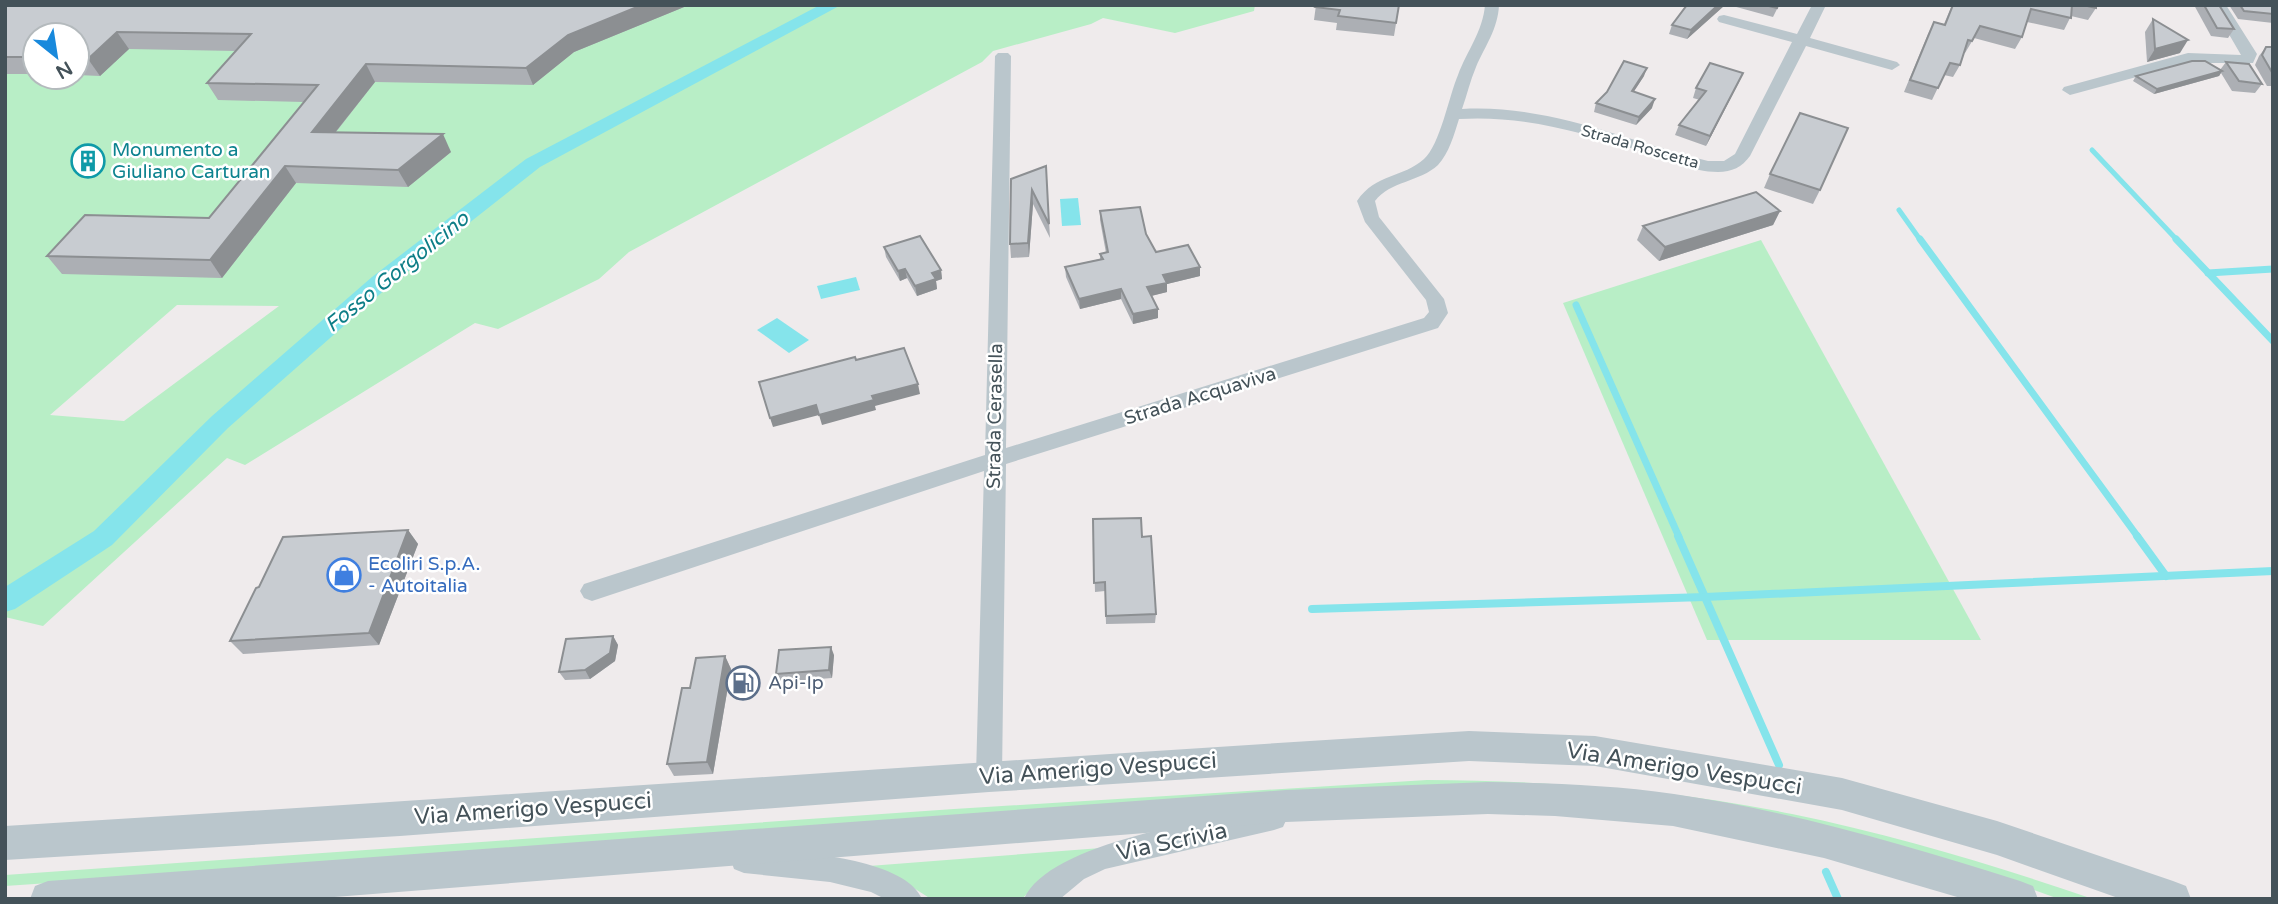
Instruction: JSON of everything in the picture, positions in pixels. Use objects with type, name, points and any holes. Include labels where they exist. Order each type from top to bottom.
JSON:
[{"type":"street","name":"Strada Acquaviva","points":[[592,591],[994,460],[1431,323],[1439,313],[1435,299],[1371,218],[1366,201],[1371,193],[1382,186],[1431,162],[1442,143],[1489,22],[1492,5]]},
{"type":"street","name":"Strada Roscetta","points":[[1451,115],[1484,113],[1548,121],[1703,165],[1727,166],[1736,163],[1742,156],[1819,5]]},
{"type":"street","points":[[2070,90],[2188,58],[2248,60],[2249,54],[2219,5]]},
{"type":"street","points":[[1724,19],[1892,65]]},
{"type":"street","name":"Strada Cerasella","points":[[989,776],[1003,56]]},
{"type":"street","name":"Via Amerigo Vespucci","points":[[5,843],[1469,746],[1595,751],[1842,794],[1997,838],[2173,899]]},
{"type":"street","points":[[48,899],[686,853],[911,833],[1317,805],[1496,796],[1625,804],[1748,823],[1910,863],[2020,899]]},
{"type":"street","name":"Via Scrivia","points":[[1038,899],[1074,870],[1103,857],[1228,830],[1317,805]]},
{"type":"street","points":[[5,826],[98,838]]},
{"type":"street","points":[[686,853],[816,868],[867,878],[902,893],[908,899]]},
{"type":"street","points":[[295,899],[360,876]]},
{"type":"street","points":[[147,899],[196,890]]},
{"type":"green space","points":[[131,5],[1255,5],[1254,11],[1175,33],[1103,18],[1091,24],[993,51],[982,62],[629,252],[599,279],[498,329],[475,323],[245,465],[227,458],[43,626],[5,617],[5,20]],"holes":[[[177,305],[279,306],[124,421],[50,415]]]},
{"type":"green space","points":[[1761,240],[1981,640],[1707,640],[1563,303]]},
{"type":"green space","points":[[1427,780],[1610,788],[1747,805],[1906,841],[2093,899],[2059,899],[2017,884],[1556,793],[360,862],[5,886],[5,875],[954,809]]},
{"type":"green space","points":[[1101,848],[1038,882],[1022,899],[931,899],[898,878],[856,867]]},
{"type":"water","points":[[1078,198],[1081,225],[1062,226],[1060,199]]},
{"type":"water","points":[[856,277],[860,290],[821,299],[817,286]]},
{"type":"water","points":[[777,318],[809,340],[789,353],[757,330]]},
{"type":"building","points":[[5,5],[642,5],[568,35],[526,68],[366,64],[312,132],[443,134],[398,170],[285,166],[210,260],[47,256],[85,215],[209,218],[318,85],[207,83],[251,34],[117,32],[91,56],[91,21],[21,21],[21,57],[5,57]]},
{"type":"building","points":[[1399,5],[1396,23],[1338,16],[1340,10],[1315,7]]},
{"type":"building","points":[[1687,5],[1718,5],[1691,30],[1672,25]]},
{"type":"building","points":[[1953,5],[2072,5],[2071,18],[2031,9],[2022,37],[1980,26],[1972,41],[1968,40],[1960,65],[1950,63],[1938,88],[1910,80],[1934,22],[1945,25]]},
{"type":"building","points":[[2204,5],[2219,5],[2234,29],[2217,28]]},
{"type":"building","points":[[2240,5],[2273,5],[2273,14],[2244,11]]},
{"type":"building","points":[[2153,19],[2188,40],[2155,49]]},
{"type":"building","points":[[2266,47],[2273,47],[2273,74],[2262,55]]},
{"type":"building","points":[[1624,61],[1647,68],[1632,91],[1655,99],[1639,117],[1596,103],[1607,92]]},
{"type":"building","points":[[2192,61],[2205,61],[2222,71],[2157,89],[2136,76]]},
{"type":"building","points":[[2226,62],[2249,64],[2262,84],[2239,81]]},
{"type":"building","points":[[1710,63],[1743,73],[1710,136],[1679,125],[1706,91],[1696,88]]},
{"type":"building","points":[[1800,113],[1848,128],[1820,190],[1770,174]]},
{"type":"building","points":[[1046,166],[1049,224],[1032,190],[1028,243],[1010,244],[1011,179]]},
{"type":"building","points":[[1756,192],[1780,211],[1665,247],[1643,226]]},
{"type":"building","points":[[1140,207],[1146,234],[1156,252],[1188,245],[1200,267],[1163,275],[1167,283],[1147,287],[1158,309],[1133,314],[1121,289],[1079,299],[1065,267],[1103,259],[1100,254],[1108,252],[1100,211]]},
{"type":"building","points":[[920,236],[941,270],[932,273],[936,279],[915,286],[905,269],[898,271],[884,247]]},
{"type":"building","points":[[904,348],[918,384],[872,396],[874,400],[819,415],[816,405],[770,418],[759,382],[855,357],[856,360]]},
{"type":"building","points":[[1141,518],[1142,537],[1151,536],[1156,614],[1106,616],[1105,582],[1094,583],[1093,519]]},
{"type":"building","name":"Ecoliri S.p.A. - Autoitalia","points":[[408,530],[369,633],[230,641],[283,537]]},
{"type":"building","points":[[613,636],[610,653],[585,670],[559,672],[566,639]]},
{"type":"building","points":[[831,647],[829,670],[776,674],[779,650]]},
{"type":"building","points":[[725,656],[707,762],[667,764],[682,688],[690,688],[696,658]]},
{"type":"waterway","name":"Fosso Gorgolicino","points":[[5,601],[103,538],[220,422],[380,282],[533,163],[833,5]]},
{"type":"waterway","points":[[2092,150],[2178,241]]},
{"type":"waterway","points":[[1899,210],[1921,241]]},
{"type":"waterway","points":[[1920,239],[2138,537]]},
{"type":"waterway","points":[[2176,239],[2208,273]]},
{"type":"waterway","points":[[2208,273],[2273,269]]},
{"type":"waterway","points":[[2208,273],[2273,341]]},
{"type":"waterway","points":[[1576,305],[1679,537]]},
{"type":"waterway","points":[[1678,536],[1705,597]]},
{"type":"waterway","points":[[2137,536],[2166,576]]},
{"type":"waterway","points":[[2166,576],[2273,571]]},
{"type":"waterway","points":[[1705,597],[2166,576]]},
{"type":"waterway","points":[[1312,609],[1705,597]]},
{"type":"waterway","points":[[1705,597],[1779,765]]},
{"type":"waterway","points":[[1826,872],[1838,899]]},
{"type":"place","name":"Monumento a Giuliano Carturan","points":[[88,161]]},
{"type":"place","name":"Ecoliri S.p.A. - Autoitalia","points":[[344,575]]},
{"type":"place","name":"Api-Ip","points":[[743,683]]}]
